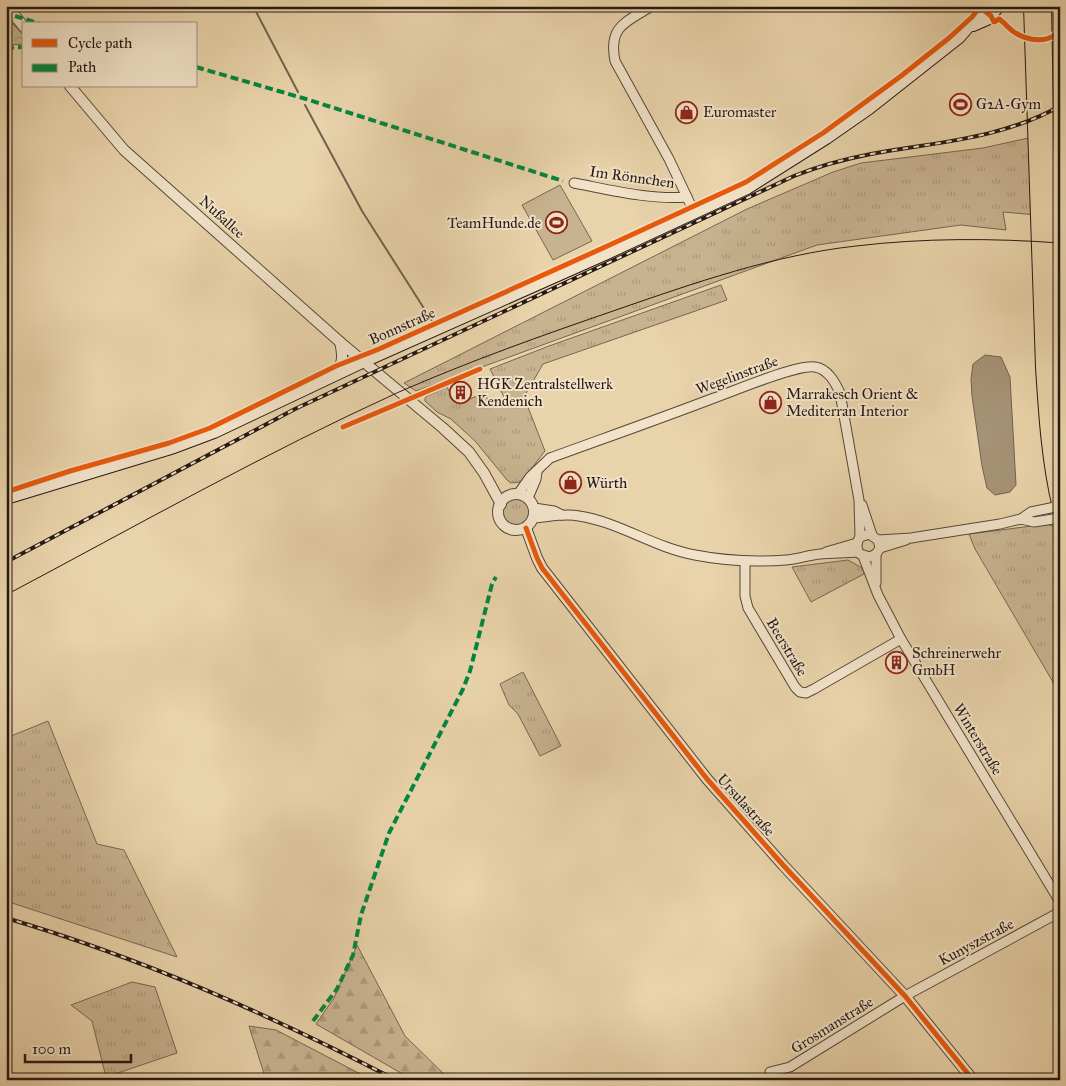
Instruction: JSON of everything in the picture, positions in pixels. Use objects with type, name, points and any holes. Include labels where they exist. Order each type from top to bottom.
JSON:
[{"type":"main road","points":[[1031,6],[1043,367],[1053,477],[1060,506]]},
{"type":"main road","points":[[1044,6],[1050,318],[1060,422]]},
{"type":"main road","name":"Bonnstraße","points":[[6,498],[206,435],[364,361],[607,253],[747,188],[826,138],[900,84],[967,29],[989,18],[993,8]]},
{"type":"street","points":[[7,6],[22,25]]},
{"type":"street","points":[[652,6],[622,25],[615,33],[613,51],[615,61],[669,159],[694,212]]},
{"type":"street","name":"Nußallee","points":[[72,88],[124,150],[340,342],[364,361]]},
{"type":"street","name":"Im Rönnchen","points":[[574,183],[670,199],[687,197]]},
{"type":"street","points":[[338,373],[343,357],[340,342]]},
{"type":"street","name":"Ursulastraße","points":[[364,361],[469,452],[484,473],[500,504],[500,520],[508,528],[521,529],[542,568],[707,779],[783,865],[905,996],[974,1080]]},
{"type":"street","name":"Wegelinstraße","points":[[514,494],[550,458],[750,384],[808,366],[817,367],[832,378],[840,393],[854,463],[859,500],[860,547]]},
{"type":"street","points":[[521,529],[532,508],[537,472]]},
{"type":"street","name":"Ursulastraße","points":[[484,473],[494,480],[505,493],[514,494],[532,508]]},
{"type":"street","points":[[500,504],[514,494]]},
{"type":"street","name":"Wegelinstraße","points":[[859,500],[876,544]]},
{"type":"street","points":[[1021,519],[1031,512],[1060,506]]},
{"type":"street","points":[[532,508],[562,515],[578,515],[595,519],[660,545],[694,555],[746,561],[788,560],[822,554],[834,548],[860,547],[870,557],[876,544]]},
{"type":"street","points":[[860,547],[866,534],[876,544],[901,543],[911,538],[1021,519],[1034,522],[1060,518]]},
{"type":"street","name":"Winterstraße","points":[[876,544],[876,588]]},
{"type":"street","name":"Winterstraße","points":[[860,547],[882,603],[901,639],[1060,902]]},
{"type":"street","name":"Beerstraße","points":[[746,561],[745,596],[748,608],[800,692],[806,693],[814,689],[901,639]]},
{"type":"street","name":"Kunyszstraße","points":[[905,996],[1060,912]]},
{"type":"street","name":"Grosmanstraße","points":[[770,1072],[790,1067],[905,996]]},
{"type":"green space","points":[[6,16],[22,34],[22,44],[6,45]]},
{"type":"green space","points":[[1060,131],[1060,217],[1003,212],[1006,230],[961,225],[817,245],[416,391],[404,383],[747,209],[833,172],[861,163],[983,148]]},
{"type":"green space","name":"TeamHunde.de","points":[[560,185],[592,241],[553,260],[522,205]]},
{"type":"green space","points":[[721,285],[727,300],[543,364],[524,397],[545,451],[521,482],[511,483],[507,480],[475,441],[451,419],[437,412],[425,401],[427,396],[447,387],[454,401],[458,404],[484,393],[493,407],[506,401],[490,369]]},
{"type":"green space","points":[[516,497],[526,501],[530,511],[526,521],[516,525],[506,521],[502,511],[506,501]]},
{"type":"green space","points":[[1050,525],[1058,529],[1057,547],[1060,555],[1060,694],[975,549],[969,534]]},
{"type":"green space","points":[[848,560],[864,569],[864,574],[811,602],[792,567]]},
{"type":"green space","points":[[523,672],[561,746],[540,756],[518,714],[509,705],[500,684]]},
{"type":"green space","points":[[48,721],[97,844],[124,850],[177,957],[6,901],[6,726],[11,736]]},
{"type":"green space","points":[[357,945],[405,1036],[450,1080],[413,1080],[316,1024],[334,998]]},
{"type":"green space","points":[[132,982],[155,987],[177,1053],[106,1077],[92,1021],[71,1005]]},
{"type":"green space","points":[[249,1026],[276,1030],[372,1080],[266,1080]]},
{"type":"shaded area","points":[[985,355],[1001,357],[1010,377],[1016,485],[1010,492],[995,495],[987,488],[972,396],[971,379],[973,364]]},
{"type":"waterway","points":[[253,6],[298,92]]},
{"type":"waterway","points":[[305,105],[362,211],[432,321]]},
{"type":"tram line","points":[[6,595],[250,465],[399,392],[561,329],[675,290],[765,263],[825,250],[856,246],[907,241],[958,240],[1060,243]]},
{"type":"railway","points":[[6,562],[295,409],[794,176],[822,166],[861,156],[992,133],[1038,117],[1060,106]]},
{"type":"railway","points":[[6,918],[107,951],[205,990],[301,1033],[396,1080]]},
{"type":"marked path","points":[[15,16],[34,22]]},
{"type":"marked path","points":[[6,48],[22,47]]},
{"type":"marked path","points":[[198,68],[306,99],[563,181]]},
{"type":"marked path","points":[[313,1021],[337,989],[353,955],[361,915],[389,833],[463,689],[470,671],[492,584],[496,577]]},
{"type":"cycle path","points":[[6,492],[70,471],[169,443],[210,428],[336,366],[379,349],[746,182],[823,133],[901,76],[949,38],[980,7],[991,16],[994,22],[999,19],[1014,32],[1026,38],[1045,39],[1051,37],[1060,28]]},
{"type":"cycle path","points":[[343,427],[480,369]]},
{"type":"cycle path","points":[[526,528],[542,568],[707,779],[783,865],[905,996],[973,1080]]},
{"type":"place","name":"G2A-Gym","points":[[960,104]]},
{"type":"place","name":"Euromaster","points":[[687,112]]},
{"type":"place","name":"TeamHunde.de","points":[[557,223]]},
{"type":"place","name":"HGK Zentralstellwerk Kendenich","points":[[461,393]]},
{"type":"place","name":"Marrakesch Orient & Mediterran Interior","points":[[770,403]]},
{"type":"place","name":"Würth","points":[[570,483]]},
{"type":"place","name":"Schreinerwehr GmbH","points":[[896,662]]}]
